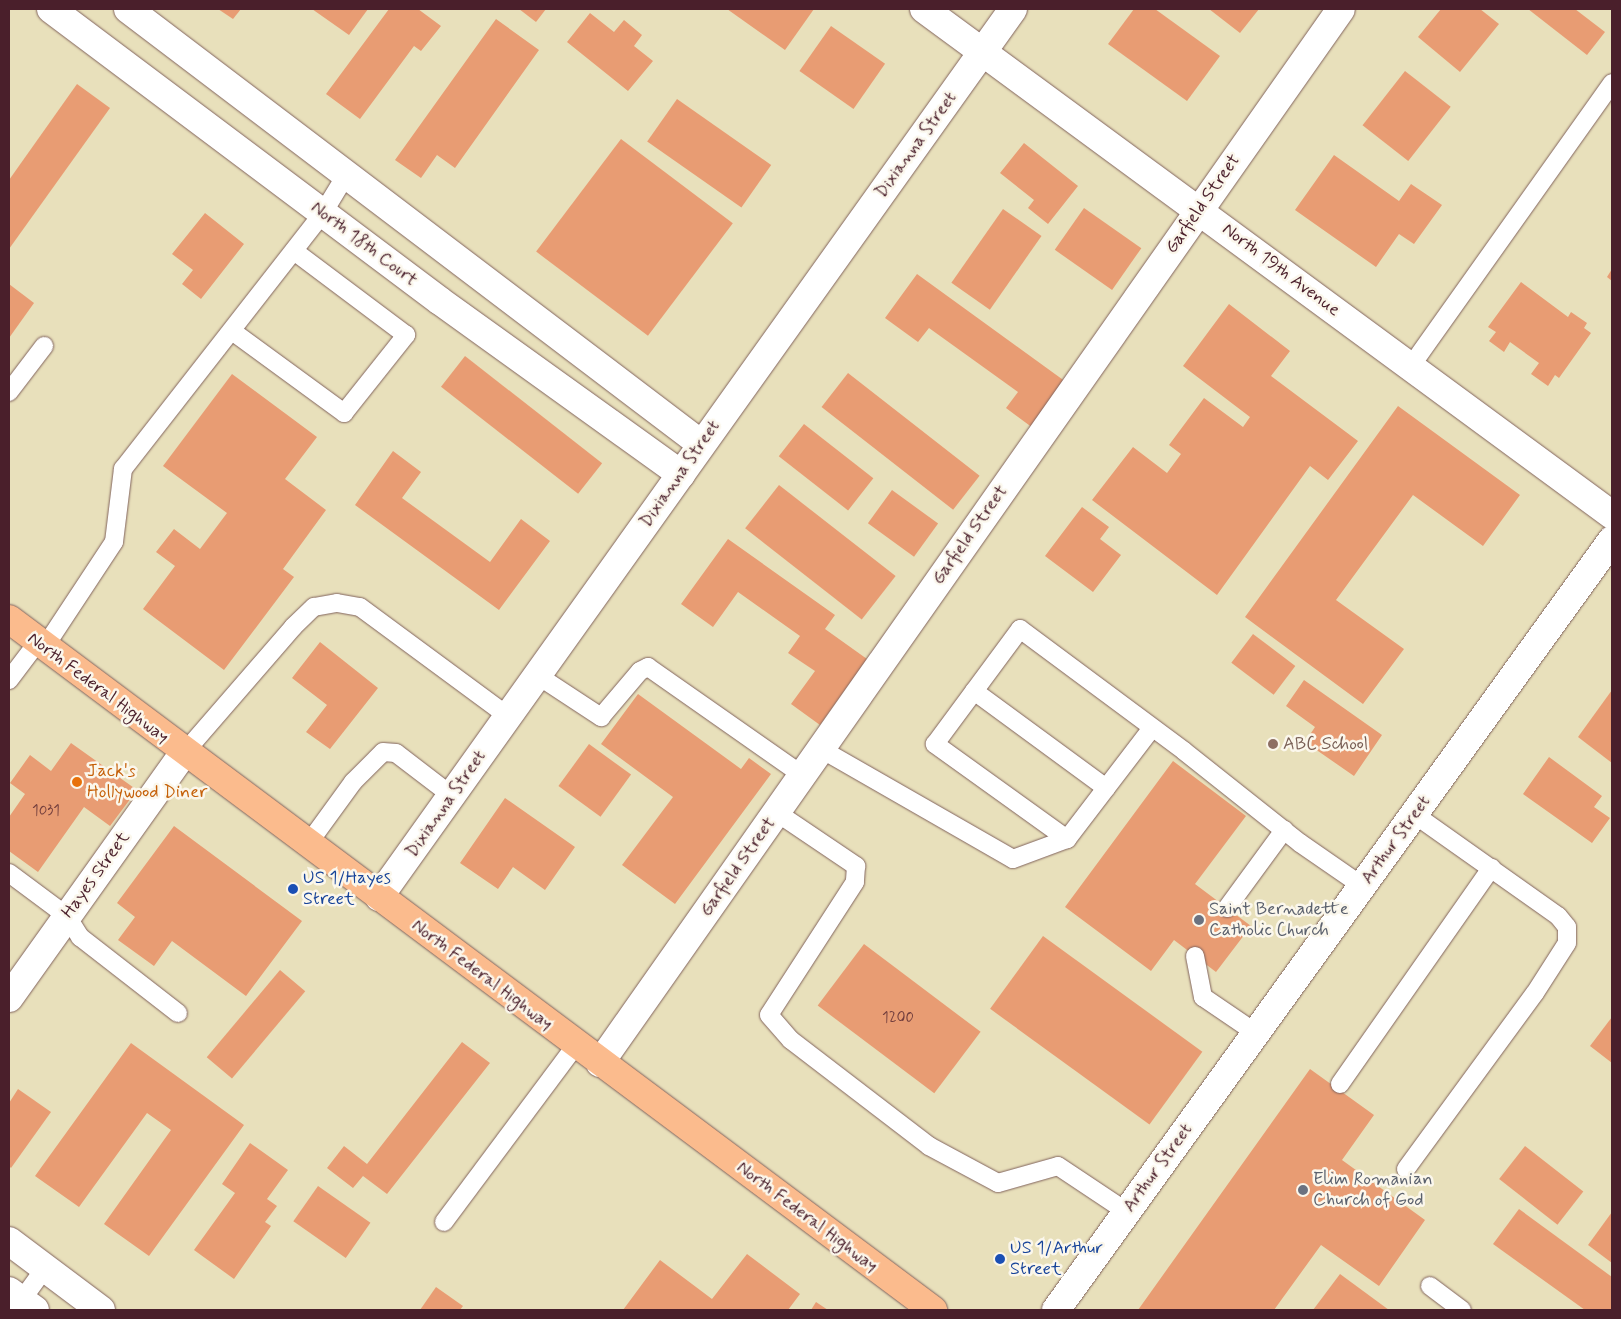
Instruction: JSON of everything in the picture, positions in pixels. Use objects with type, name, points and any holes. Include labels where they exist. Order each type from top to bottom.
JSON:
[{"type":"main road","name":"North Federal Highway","points":[[9,620],[184,753],[933,1310]]},
{"type":"street","name":"North 18th Court","points":[[52,9],[323,213],[681,474]]},
{"type":"street","points":[[128,9],[701,444]]},
{"type":"street","name":"North 19th Avenue","points":[[924,9],[1199,209],[1612,515]]},
{"type":"street","name":"Dixianna Street","points":[[379,898],[701,444],[1014,9]]},
{"type":"street","name":"Garfield Street","points":[[600,1063],[1199,209],[1342,9]]},
{"type":"street","name":"Arthur Street","points":[[1056,1310],[1612,540]]},
{"type":"street","name":"Hayes Street","points":[[9,998],[184,753]]},
{"type":"street","points":[[9,1241],[100,1310]]},
{"type":"lane","points":[[1411,366],[1612,83]]},
{"type":"lane","points":[[9,680],[41,646],[114,542],[123,469],[323,213],[346,174]]},
{"type":"lane","points":[[232,331],[344,413],[406,335],[294,251]]},
{"type":"lane","points":[[9,392],[44,346]]},
{"type":"lane","points":[[184,753],[314,607],[337,603],[360,607],[508,716]]},
{"type":"lane","points":[[1067,839],[934,744],[1020,629],[1284,830],[1362,886]]},
{"type":"lane","points":[[537,675],[601,718],[640,670],[648,668],[802,775]]},
{"type":"lane","points":[[974,691],[1106,788]]},
{"type":"lane","points":[[820,749],[1013,859],[1067,839],[1152,728]]},
{"type":"lane","points":[[308,844],[353,782],[383,752],[396,753],[452,796]]},
{"type":"lane","points":[[776,812],[856,866],[855,882],[770,1015],[791,1040],[929,1146],[998,1183],[1058,1166],[1127,1212]]},
{"type":"lane","points":[[1406,1169],[1535,993],[1567,943],[1567,926],[1558,916],[1414,814]]},
{"type":"lane","points":[[1227,908],[1284,830]]},
{"type":"lane","points":[[1340,1084],[1491,868]]},
{"type":"lane","points":[[9,873],[67,916],[80,937],[178,1013]]},
{"type":"lane","points":[[1195,956],[1203,997],[1256,1033]]},
{"type":"lane","points":[[444,1222],[576,1045]]},
{"type":"lane","points":[[20,1303],[45,1268]]},
{"type":"lane","points":[[1430,1286],[1462,1310]]},
{"type":"building","points":[[218,9],[241,9],[233,19]]},
{"type":"building","points":[[312,9],[368,9],[349,35]]},
{"type":"building","points":[[389,9],[418,9],[441,26],[421,51],[414,46],[360,119],[326,94]]},
{"type":"building","points":[[519,9],[546,9],[536,22]]},
{"type":"building","points":[[727,9],[814,9],[785,50]]},
{"type":"building","points":[[1134,9],[1155,9],[1220,56],[1187,101],[1108,44]]},
{"type":"building","points":[[1209,9],[1259,9],[1240,33]]},
{"type":"building","points":[[1441,9],[1480,9],[1499,24],[1460,72],[1418,37]]},
{"type":"building","points":[[1528,9],[1575,9],[1605,32],[1587,55]]},
{"type":"building","points":[[590,13],[614,32],[624,20],[642,35],[634,46],[653,61],[628,91],[567,42]]},
{"type":"building","points":[[496,19],[539,50],[455,168],[437,155],[421,178],[395,160]]},
{"type":"building","points":[[831,26],[885,64],[854,109],[799,71]]},
{"type":"building","points":[[1405,71],[1451,107],[1408,161],[1363,125]]},
{"type":"building","points":[[77,84],[110,108],[9,249],[9,180]]},
{"type":"building","points":[[677,99],[771,165],[741,208],[647,142]]},
{"type":"building","points":[[621,139],[733,223],[648,336],[536,252]]},
{"type":"building","points":[[1024,143],[1078,186],[1048,224],[1028,208],[1034,200],[1000,173]]},
{"type":"building","points":[[1334,155],[1399,201],[1411,184],[1442,205],[1414,244],[1399,234],[1376,267],[1295,210]]},
{"type":"building","points":[[1084,208],[1141,248],[1112,290],[1055,250]]},
{"type":"building","points":[[1003,209],[1042,236],[990,310],[951,283]]},
{"type":"building","points":[[205,213],[244,244],[201,299],[182,284],[193,270],[172,254]]},
{"type":"building","points":[[1612,269],[1612,281],[1607,277]]},
{"type":"building","points":[[917,274],[1066,382],[1033,428],[1006,408],[1018,392],[929,328],[918,342],[885,318]]},
{"type":"building","points":[[1521,282],[1568,317],[1571,312],[1587,323],[1584,328],[1591,333],[1559,378],[1555,375],[1548,386],[1531,374],[1539,363],[1510,342],[1504,352],[1489,341],[1496,332],[1488,327]]},
{"type":"building","points":[[9,284],[34,303],[9,338]]},
{"type":"building","points":[[1229,304],[1290,351],[1271,376],[1358,441],[1328,480],[1310,466],[1217,595],[1092,500],[1133,447],[1167,473],[1181,454],[1169,445],[1204,398],[1243,427],[1250,417],[1183,366]]},
{"type":"building","points":[[465,356],[602,463],[578,494],[441,387]]},
{"type":"building","points":[[848,373],[980,476],[953,510],[822,407]]},
{"type":"building","points":[[232,374],[317,437],[285,479],[326,510],[283,569],[294,577],[224,670],[143,609],[175,566],[156,552],[174,529],[200,549],[227,513],[163,466]]},
{"type":"building","points":[[1398,406],[1520,495],[1483,546],[1413,495],[1336,600],[1404,649],[1363,704],[1245,617]]},
{"type":"building","points":[[804,424],[873,478],[848,510],[779,456]]},
{"type":"building","points":[[393,451],[421,472],[402,498],[490,562],[521,519],[550,541],[499,610],[355,505]]},
{"type":"building","points":[[779,485],[896,576],[862,619],[745,528]]},
{"type":"building","points":[[892,490],[938,524],[914,557],[868,523]]},
{"type":"building","points":[[1082,507],[1109,527],[1100,539],[1121,555],[1093,592],[1045,556]]},
{"type":"building","points":[[728,539],[835,615],[825,629],[867,659],[820,725],[791,704],[815,671],[788,653],[800,636],[738,592],[713,627],[681,604]]},
{"type":"building","points":[[1253,634],[1295,666],[1274,695],[1231,663]]},
{"type":"building","points":[[320,642],[378,688],[330,749],[306,732],[327,705],[292,678]]},
{"type":"building","points":[[1304,680],[1382,735],[1354,776],[1305,742],[1315,727],[1286,706]]},
{"type":"building","points":[[1612,690],[1612,763],[1578,737]]},
{"type":"building","points":[[638,694],[741,769],[749,758],[771,774],[675,904],[622,865],[673,797],[601,744]]},
{"type":"building","points":[[71,743],[137,790],[110,826],[84,807],[38,872],[9,851],[9,817],[25,794],[10,783],[30,755],[51,771]]},
{"type":"building","points":[[589,744],[631,775],[601,817],[558,786]]},
{"type":"building","points":[[1549,757],[1602,796],[1594,807],[1610,818],[1592,843],[1523,794]]},
{"type":"building","points":[[1173,761],[1246,816],[1195,884],[1251,926],[1216,972],[1174,940],[1151,971],[1065,907]]},
{"type":"building","points":[[505,798],[575,847],[545,890],[513,867],[498,889],[460,863]]},
{"type":"building","points":[[174,826],[302,921],[246,996],[172,941],[154,966],[118,940],[135,917],[117,903]]},
{"type":"building","points":[[1043,936],[1202,1052],[1149,1125],[990,1009]]},
{"type":"building","points":[[864,944],[981,1032],[934,1093],[818,1005]]},
{"type":"building","points":[[280,970],[305,991],[232,1079],[207,1057]]},
{"type":"building","points":[[1612,1017],[1612,1063],[1590,1046]]},
{"type":"building","points":[[462,1042],[490,1063],[387,1194],[363,1176],[353,1188],[327,1168],[344,1146],[367,1164]]},
{"type":"building","points":[[131,1043],[244,1125],[149,1256],[104,1224],[171,1130],[147,1113],[79,1207],[35,1176]]},
{"type":"building","name":"Elim Romanian Church of God","points":[[1310,1069],[1374,1115],[1342,1160],[1425,1220],[1379,1286],[1321,1245],[1274,1310],[1138,1310]]},
{"type":"building","points":[[18,1089],[51,1112],[11,1168],[9,1166],[9,1103]]},
{"type":"building","points":[[250,1143],[288,1170],[267,1199],[277,1206],[265,1222],[271,1226],[234,1279],[194,1250],[235,1193],[222,1184]]},
{"type":"building","points":[[1525,1146],[1583,1192],[1557,1225],[1499,1179]]},
{"type":"building","points":[[318,1186],[370,1223],[346,1258],[293,1221]]},
{"type":"building","points":[[1519,1209],[1612,1277],[1612,1310],[1585,1310],[1493,1244]]},
{"type":"building","points":[[1612,1212],[1612,1263],[1588,1245]]},
{"type":"building","points":[[747,1254],[800,1294],[788,1310],[623,1310],[660,1260],[712,1299]]},
{"type":"building","points":[[1340,1274],[1389,1310],[1313,1310]]},
{"type":"building","points":[[436,1287],[463,1306],[460,1310],[420,1310]]},
{"type":"building","points":[[816,1302],[828,1310],[811,1310]]},
{"type":"place","name":"ABC School","points":[[1273,744]]},
{"type":"place","name":"Jack's Hollywood Diner","points":[[77,782]]},
{"type":"place","name":"US 1/Hayes Street","points":[[293,889]]},
{"type":"place","name":"Saint Bernadette Catholic Church","points":[[1199,920]]},
{"type":"place","name":"Elim Romanian Church of God","points":[[1303,1190]]},
{"type":"place","name":"US 1/Arthur Street","points":[[1000,1259]]}]
